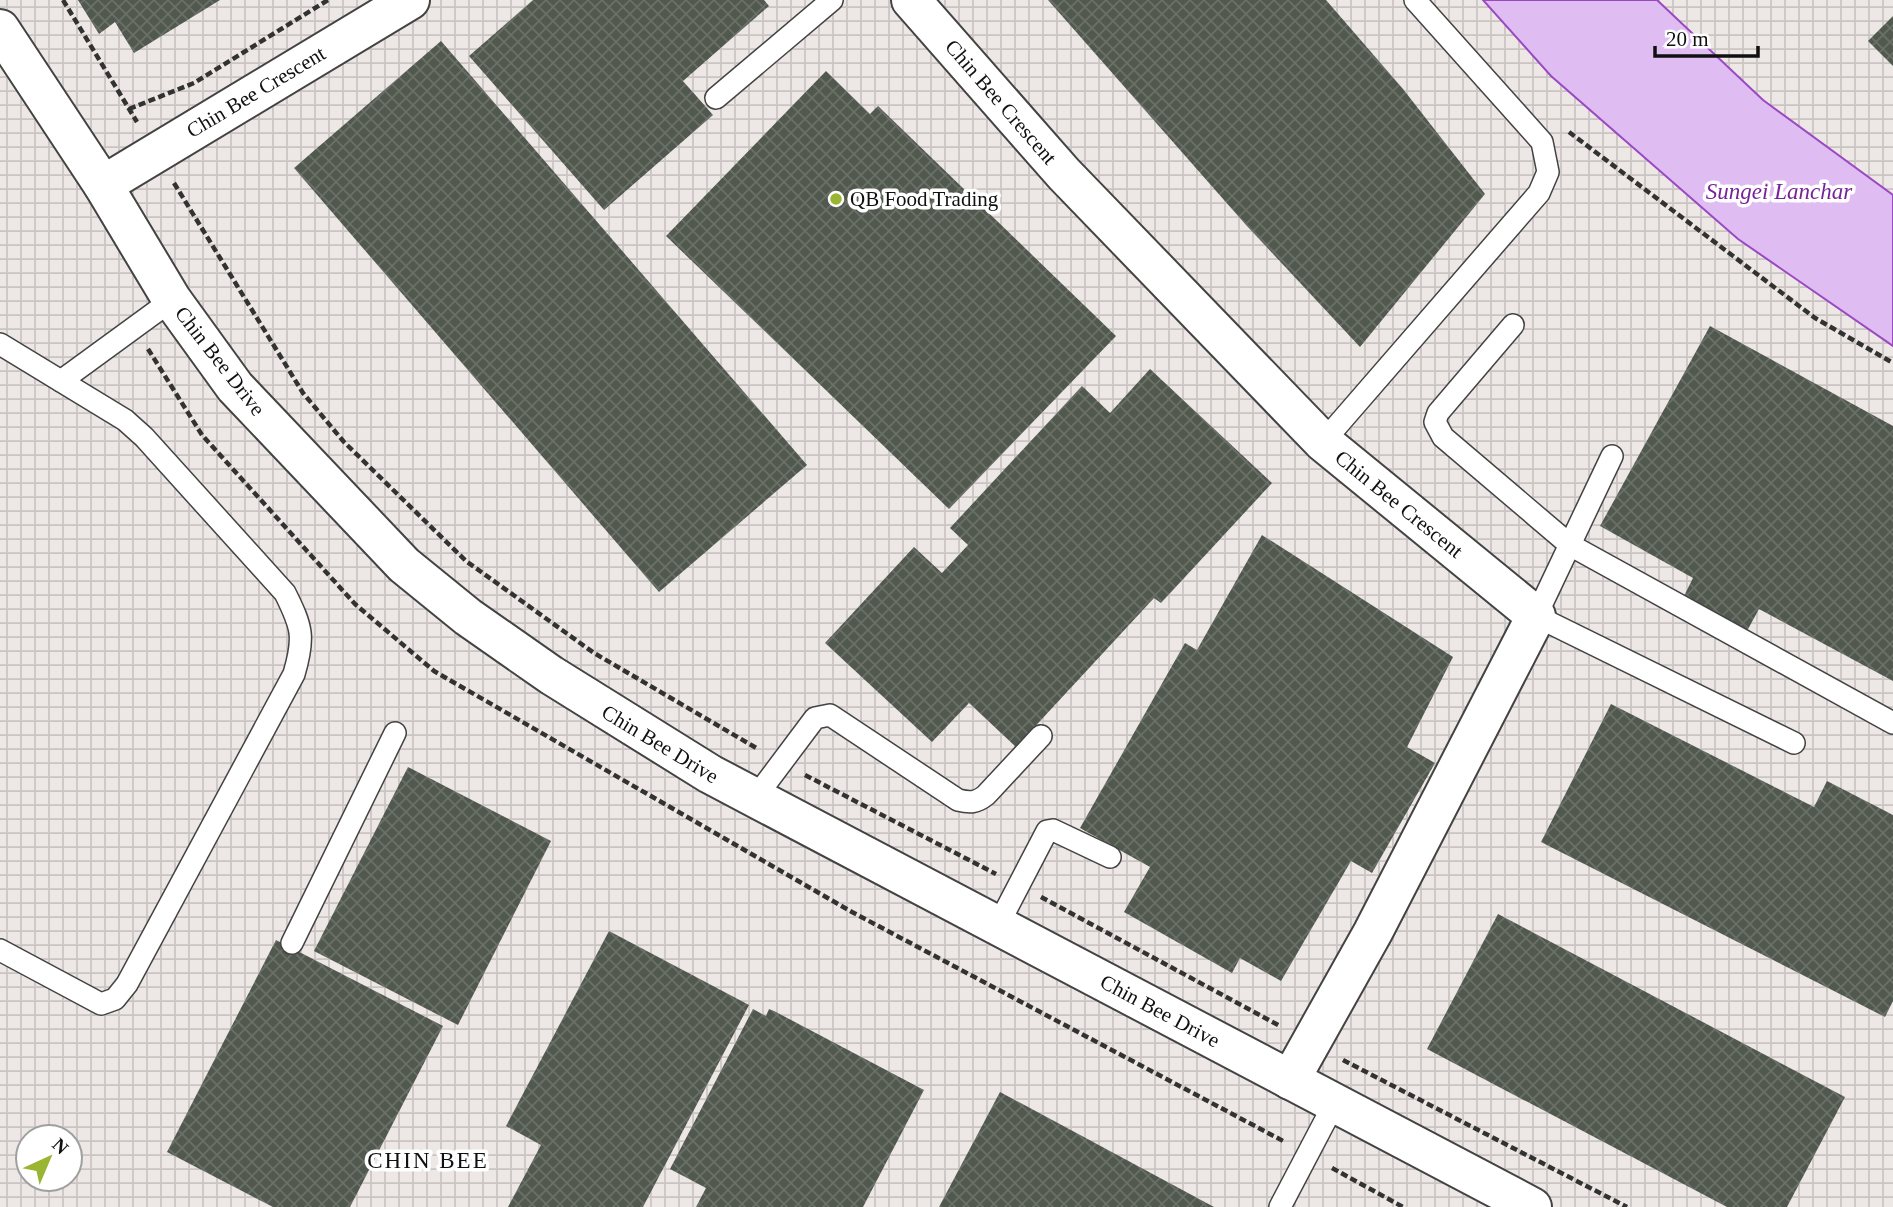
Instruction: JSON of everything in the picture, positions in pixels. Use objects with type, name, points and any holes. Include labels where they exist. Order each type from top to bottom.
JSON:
[{"type":"street","name":"Chin Bee Crescent","points":[[103,185],[410,0]]},
{"type":"street","name":"Chin Bee Crescent","points":[[911,0],[1064,174],[1323,442],[1536,616]]},
{"type":"street","name":"Chin Bee Drive","points":[[0,29],[103,185],[172,300],[235,387],[404,565],[468,617],[606,712],[755,798],[1532,1207]]},
{"type":"street","points":[[1290,1080],[1373,932],[1536,616]]},
{"type":"lane","points":[[716,98],[832,0]]},
{"type":"lane","points":[[1323,442],[1539,193],[1548,172],[1547,155],[1542,142],[1415,0]]},
{"type":"lane","points":[[61,380],[172,300]]},
{"type":"lane","points":[[1513,325],[1438,413],[1435,422],[1443,437],[1570,545],[1893,723]]},
{"type":"lane","points":[[0,344],[125,420],[144,437],[285,593],[298,618],[303,645],[287,686],[127,984],[115,999],[101,1004],[0,950]]},
{"type":"lane","points":[[1612,456],[1536,616],[1794,743]]},
{"type":"lane","points":[[755,798],[815,718],[831,715],[958,800],[978,802],[1041,736]]},
{"type":"lane","points":[[292,943],[395,733]]},
{"type":"lane","points":[[998,927],[1047,831],[1053,830],[1110,857]]},
{"type":"lane","points":[[1280,1207],[1334,1104]]},
{"type":"path","points":[[63,0],[303,393],[344,442],[466,561],[594,653],[782,762],[1018,885],[1310,1043],[1627,1207]]},
{"type":"path","points":[[129,109],[194,83],[328,0]]},
{"type":"path","points":[[1564,128],[1815,318],[1893,363]]},
{"type":"shaded area","points":[[0,0],[1483,0],[1551,76],[1738,239],[1893,346],[1893,1207],[0,1207]]},
{"type":"shaded area","points":[[1657,0],[1893,0],[1893,195],[1763,100]]},
{"type":"water","name":"Sungei Lanchar","points":[[1483,0],[1657,0],[1763,100],[1893,195],[1893,346],[1738,239],[1551,76]]},
{"type":"building","points":[[78,0],[220,0],[134,53],[115,22],[99,34]]},
{"type":"building","points":[[533,0],[764,0],[769,6],[683,81],[713,115],[604,210],[469,56]]},
{"type":"building","points":[[1048,0],[1326,0],[1403,89],[1485,194],[1360,347],[1246,225]]},
{"type":"building","points":[[1893,16],[1893,66],[1868,41]]},
{"type":"building","points":[[441,41],[807,465],[659,592],[294,168]]},
{"type":"building","points":[[826,71],[870,114],[878,106],[1116,336],[949,509],[666,236]]},
{"type":"building","points":[[1710,326],[1893,426],[1893,681],[1759,609],[1747,631],[1684,596],[1693,578],[1600,526]]},
{"type":"building","points":[[1150,369],[1272,483],[1161,603],[1154,598],[1016,747],[969,703],[932,742],[825,643],[914,547],[942,573],[968,545],[950,528],[1082,386],[1110,413]]},
{"type":"building","points":[[1262,535],[1453,657],[1407,747],[1435,763],[1372,873],[1351,861],[1281,981],[1240,958],[1232,973],[1124,912],[1150,867],[1080,828],[1185,643],[1197,650]]},
{"type":"building","points":[[1611,704],[1814,807],[1827,781],[1893,815],[1893,1001],[1885,1017],[1541,842]]},
{"type":"building","points":[[408,767],[551,841],[458,1025],[314,951]]},
{"type":"building","points":[[1498,914],[1845,1097],[1787,1207],[1727,1207],[1427,1049]]},
{"type":"building","points":[[609,931],[749,1005],[643,1207],[508,1207],[541,1145],[506,1126]]},
{"type":"building","points":[[276,940],[443,1026],[350,1207],[273,1207],[167,1152]]},
{"type":"building","points":[[753,1009],[766,1016],[769,1009],[774,1011],[924,1090],[863,1207],[696,1207],[706,1188],[670,1169]]},
{"type":"building","points":[[1000,1092],[1214,1207],[939,1207]]},
{"type":"place","name":"QB Food Trading","points":[[836,199]]},
{"type":"district","name":"CHIN BEE","points":[[428,1160]]}]
